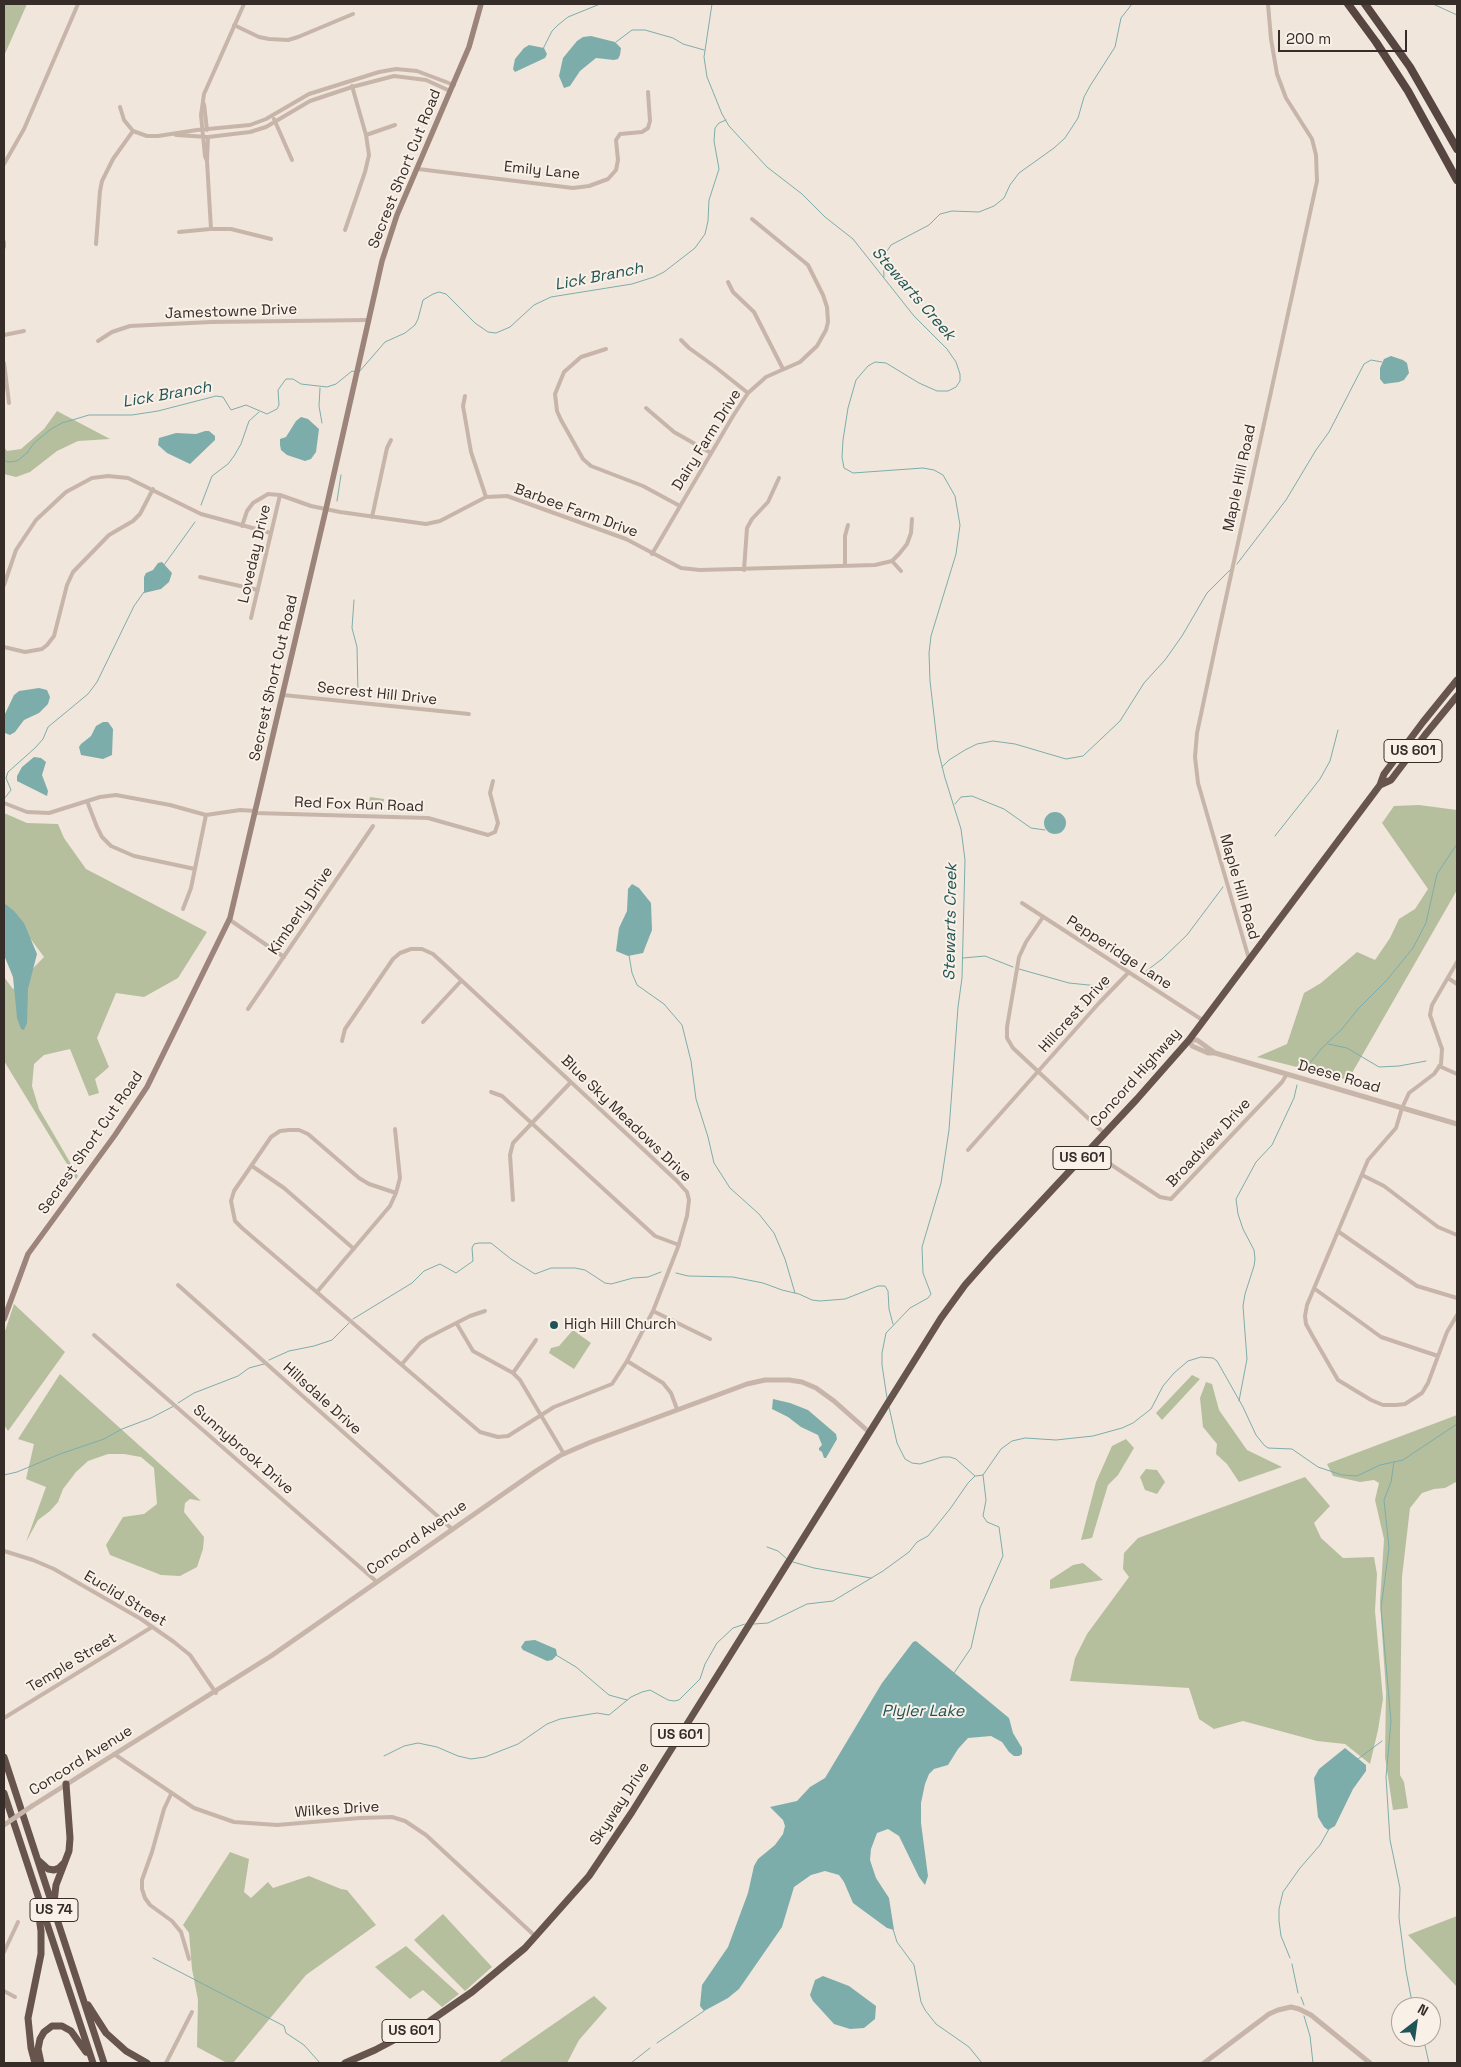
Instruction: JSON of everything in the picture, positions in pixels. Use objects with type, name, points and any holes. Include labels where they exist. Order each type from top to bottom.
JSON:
[{"type":"highway","points":[[1348,4],[1408,91],[1457,179]]},
{"type":"highway","points":[[1365,4],[1415,76],[1457,149]]},
{"type":"highway","name":"Concord Highway","points":[[869,1432],[928,1338],[965,1285],[1189,1040],[1380,784],[1388,769],[1457,680]]},
{"type":"highway","name":"Concord Highway","points":[[1380,784],[1391,780],[1457,696]]},
{"type":"highway","name":"Skyway Drive","points":[[345,2063],[375,2050],[430,2021],[501,1969],[536,1937],[572,1897],[608,1848],[869,1432]]},
{"type":"highway","name":"US 74","points":[[4,1756],[104,2063]]},
{"type":"highway","points":[[54,1910],[54,1895],[66,1861],[70,1838],[66,1784]]},
{"type":"highway","name":"US 74","points":[[4,1793],[92,2063]]},
{"type":"highway","points":[[36,1857],[42,1865],[54,1870],[60,1868],[66,1861]]},
{"type":"highway","points":[[35,1885],[41,1945],[28,2018],[31,2048],[35,2063]]},
{"type":"highway","points":[[80,1991],[106,2033],[126,2051],[148,2063]]},
{"type":"highway","points":[[41,2063],[38,2049],[40,2039],[44,2032],[54,2026],[62,2026],[71,2031],[83,2046],[92,2063]]},
{"type":"main road","name":"Secrest Short Cut Road","points":[[4,1319],[28,1254],[115,1135],[147,1087],[230,920],[388,240],[469,47],[481,4]]},
{"type":"street","points":[[4,164],[24,129],[78,4]]},
{"type":"street","points":[[211,228],[207,161],[208,137],[205,130],[203,102],[207,85],[244,4]]},
{"type":"street","name":"Maple Hill Road","points":[[1249,961],[1198,783],[1195,757],[1197,734],[1216,642],[1317,181],[1316,155],[1312,139],[1286,98],[1277,74],[1272,48],[1268,4]]},
{"type":"street","points":[[234,25],[259,37],[288,40],[352,14]]},
{"type":"street","points":[[173,135],[250,125],[309,94],[379,72],[406,69],[429,74],[452,88]]},
{"type":"street","points":[[120,107],[121,115],[133,131],[147,136],[208,137],[250,132],[266,127],[310,101],[382,79],[404,76],[452,88]]},
{"type":"street","points":[[345,230],[369,155],[366,135],[351,82]]},
{"type":"street","name":"Emily Lane","points":[[418,169],[573,188],[589,186],[608,179],[616,170],[618,160],[616,140],[620,134],[642,132],[648,128],[650,121],[648,92]]},
{"type":"street","points":[[272,115],[292,160]]},
{"type":"street","points":[[366,135],[396,126]]},
{"type":"street","points":[[205,130],[203,137],[207,161]]},
{"type":"street","points":[[96,244],[102,181],[113,159],[133,131]]},
{"type":"street","name":"Dairy Farm Drive","points":[[652,554],[748,393],[762,379],[800,362],[817,346],[826,330],[828,322],[827,307],[808,265],[752,219]]},
{"type":"street","points":[[179,232],[211,228],[230,229],[271,239]]},
{"type":"street","points":[[728,282],[733,292],[754,312],[783,369]]},
{"type":"street","name":"Jamestowne Drive","points":[[98,341],[112,332],[130,326],[211,322],[368,320]]},
{"type":"street","points":[[4,336],[24,331]]},
{"type":"street","points":[[681,340],[748,393]]},
{"type":"street","points":[[606,349],[581,357],[564,372],[555,394],[557,411],[561,420],[584,459],[591,466],[643,486],[680,506]]},
{"type":"street","points":[[4,364],[9,403]]},
{"type":"street","points":[[465,396],[463,406],[471,451],[486,497]]},
{"type":"street","points":[[646,408],[674,432],[711,453]]},
{"type":"street","points":[[372,517],[387,448],[391,440]]},
{"type":"street","points":[[4,585],[16,550],[36,520],[66,492],[92,478],[108,476],[128,478],[201,514],[271,533]]},
{"type":"street","points":[[744,570],[747,528],[752,519],[768,502],[779,478]]},
{"type":"street","points":[[4,648],[25,652],[42,649],[47,645],[54,636],[67,585],[73,572],[110,535],[133,521],[140,514],[153,489]]},
{"type":"street","points":[[242,526],[252,503],[268,494],[280,495]]},
{"type":"street","name":"Barbee Farm Drive","points":[[280,495],[326,509],[426,524],[435,523],[486,497],[507,496],[626,539],[652,554],[689,570],[867,566],[892,561]]},
{"type":"street","name":"Loveday Drive","points":[[251,618],[280,495]]},
{"type":"street","points":[[901,571],[892,561],[907,544],[911,533],[912,520]]},
{"type":"street","points":[[845,566],[845,536],[848,525]]},
{"type":"street","points":[[200,578],[258,590]]},
{"type":"street","name":"Secrest Hill Drive","points":[[283,695],[469,714]]},
{"type":"street","name":"Red Fox Run Road","points":[[256,812],[428,818],[488,836],[495,832],[498,823],[490,793],[493,781]]},
{"type":"street","points":[[4,802],[27,812],[40,814],[116,795],[162,803],[206,815],[240,810],[256,812]]},
{"type":"street","points":[[87,801],[97,827],[111,846],[134,856],[195,869]]},
{"type":"street","points":[[183,909],[195,869],[206,815]]},
{"type":"street","name":"Kimberly Drive","points":[[248,1009],[372,826]]},
{"type":"street","name":"Pepperidge Lane","points":[[1022,903],[1204,1021]]},
{"type":"street","points":[[1043,917],[1026,942],[1019,957],[1007,1026],[1008,1042],[1105,1134]]},
{"type":"street","points":[[230,920],[284,957]]},
{"type":"street","name":"Blue Sky Meadows Drive","points":[[342,1041],[345,1029],[393,959],[400,953],[411,949],[422,949],[433,954],[656,1160],[687,1192],[689,1200],[687,1216],[679,1245],[653,1312],[627,1361],[612,1384],[541,1414],[508,1436],[498,1437],[480,1432],[235,1221],[231,1201],[234,1191],[271,1137],[280,1132],[299,1130],[308,1134],[359,1178],[369,1184],[396,1193]]},
{"type":"street","points":[[1457,962],[1432,1005],[1430,1014],[1442,1049],[1439,1066],[1434,1074],[1409,1094],[1402,1108],[1396,1128],[1368,1160],[1307,1305],[1305,1316],[1306,1324],[1338,1380],[1371,1400],[1383,1404],[1396,1405],[1413,1400],[1422,1393],[1428,1383],[1447,1332],[1457,1314]]},
{"type":"street","name":"Hillcrest Drive","points":[[968,1150],[1129,972]]},
{"type":"street","points":[[1448,978],[1457,984]]},
{"type":"street","points":[[423,1022],[461,981]]},
{"type":"street","name":"Deese Road","points":[[1189,1040],[1192,1046],[1208,1053],[1215,1053],[1457,1124]]},
{"type":"street","points":[[1439,1066],[1457,1074]]},
{"type":"street","name":"Broadview Drive","points":[[1089,1150],[1160,1198],[1171,1199],[1282,1082],[1287,1074]]},
{"type":"street","points":[[513,1200],[510,1155],[513,1143],[571,1082]]},
{"type":"street","points":[[491,1092],[502,1096],[655,1236],[679,1245]]},
{"type":"street","points":[[317,1292],[390,1206],[400,1178],[395,1129]]},
{"type":"street","points":[[252,1166],[284,1188],[354,1249]]},
{"type":"street","points":[[1362,1175],[1384,1186],[1438,1227],[1457,1235]]},
{"type":"street","points":[[1339,1232],[1416,1286],[1457,1298]]},
{"type":"street","name":"Hillsdale Drive","points":[[178,1285],[452,1529]]},
{"type":"street","points":[[1315,1288],[1381,1337],[1438,1356]]},
{"type":"street","points":[[402,1364],[420,1343],[470,1316],[485,1311]]},
{"type":"street","points":[[653,1312],[710,1339]]},
{"type":"street","points":[[457,1324],[473,1351],[512,1373],[520,1380],[564,1454]]},
{"type":"street","name":"Sunnybrook Drive","points":[[94,1335],[377,1582]]},
{"type":"street","points":[[512,1373],[536,1340]]},
{"type":"street","points":[[627,1361],[663,1382],[671,1393],[677,1409]]},
{"type":"street","name":"Concord Avenue","points":[[4,1825],[66,1784],[277,1653],[536,1471],[564,1454],[590,1442],[677,1409],[757,1382],[789,1380],[802,1382],[816,1388],[869,1432]]},
{"type":"street","name":"Euclid Street","points":[[4,1552],[33,1560],[54,1569],[152,1628],[190,1656],[216,1692]]},
{"type":"street","name":"Temple Street","points":[[4,1718],[152,1628]]},
{"type":"street","name":"Wilkes Drive","points":[[114,1754],[194,1808],[234,1822],[277,1825],[392,1817],[405,1821],[426,1834],[536,1937]]},
{"type":"street","points":[[172,1794],[164,1809],[142,1880],[142,1889],[150,1905],[172,1921],[181,1932],[189,1959]]},
{"type":"street","points":[[4,1952],[18,1922]]},
{"type":"street","points":[[4,1991],[15,1997]]},
{"type":"street","points":[[1204,2063],[1269,2014],[1291,2008],[1299,2009],[1311,2015],[1370,2063]]},
{"type":"street","points":[[166,2063],[192,2012]]},
{"type":"green space","points":[[4,4],[27,4],[4,56]]},
{"type":"green space","points":[[57,411],[110,439],[78,441],[57,451],[30,472],[16,477],[4,474],[4,447],[7,451],[21,449],[44,429]]},
{"type":"green space","points":[[370,797],[384,799],[382,810],[368,808]]},
{"type":"green space","points":[[1419,805],[1457,810],[1457,890],[1348,1080],[1257,1057],[1287,1044],[1304,993],[1321,983],[1357,952],[1375,960],[1390,938],[1399,919],[1415,909],[1428,889],[1382,823],[1394,806]]},
{"type":"green space","points":[[4,813],[27,823],[58,824],[64,838],[86,869],[207,932],[178,978],[144,997],[116,993],[97,1038],[109,1067],[95,1079],[99,1093],[89,1096],[70,1049],[44,1055],[34,1064],[32,1086],[39,1109],[78,1176],[76,1179],[4,1061],[4,977],[13,989],[44,957],[4,903]]},
{"type":"green space","points":[[14,1304],[65,1352],[8,1431],[4,1425],[4,1334]]},
{"type":"green space","points":[[573,1330],[591,1343],[574,1369],[549,1353],[551,1348],[559,1346]]},
{"type":"green space","points":[[60,1374],[201,1501],[190,1499],[185,1503],[184,1512],[204,1537],[203,1549],[197,1567],[180,1576],[161,1575],[110,1555],[106,1545],[123,1517],[144,1514],[157,1504],[154,1468],[141,1457],[124,1454],[108,1454],[88,1461],[76,1472],[63,1489],[58,1502],[38,1520],[26,1542],[46,1487],[26,1479],[34,1444],[18,1439]]},
{"type":"green space","points":[[1192,1375],[1200,1379],[1162,1420],[1156,1413]]},
{"type":"green space","points":[[1206,1382],[1212,1384],[1219,1410],[1247,1450],[1282,1467],[1239,1482],[1227,1464],[1216,1454],[1217,1444],[1203,1427],[1200,1398]]},
{"type":"green space","points":[[1457,1415],[1456,1482],[1445,1488],[1422,1493],[1410,1508],[1402,1577],[1400,1732],[1400,1775],[1404,1782],[1408,1808],[1393,1810],[1385,1757],[1386,1692],[1380,1602],[1384,1539],[1375,1500],[1379,1483],[1374,1480],[1360,1482],[1333,1476],[1327,1464]]},
{"type":"green space","points":[[1126,1439],[1134,1448],[1118,1475],[1108,1485],[1092,1538],[1081,1540],[1096,1482],[1112,1446]]},
{"type":"green space","points":[[1146,1469],[1157,1470],[1165,1482],[1157,1494],[1145,1490],[1140,1477]]},
{"type":"green space","points":[[1305,1477],[1330,1506],[1314,1523],[1321,1538],[1343,1558],[1374,1557],[1377,1574],[1375,1611],[1383,1699],[1370,1764],[1345,1744],[1317,1741],[1243,1721],[1214,1729],[1199,1719],[1189,1688],[1070,1681],[1075,1658],[1087,1634],[1129,1577],[1123,1569],[1124,1553],[1138,1538]]},
{"type":"green space","points":[[1083,1563],[1103,1580],[1050,1589],[1050,1580],[1073,1565]]},
{"type":"green space","points":[[230,1852],[249,1859],[244,1892],[251,1898],[268,1882],[273,1888],[309,1876],[347,1890],[376,1925],[306,1975],[233,2063],[227,2063],[197,2047],[198,2000],[192,1969],[189,1933],[183,1925]]},
{"type":"green space","points":[[443,1914],[492,1967],[465,1991],[414,1940]]},
{"type":"green space","points":[[1457,1916],[1457,1987],[1408,1935]]},
{"type":"green space","points":[[406,1946],[459,1994],[442,2007],[423,1990],[410,1999],[375,1967]]},
{"type":"green space","points":[[594,1996],[607,2008],[579,2040],[567,2063],[501,2063],[500,2061]]},
{"type":"water","points":[[591,36],[615,42],[621,48],[618,59],[596,58],[580,71],[570,86],[564,88],[559,76],[563,58],[577,41],[583,37]]},
{"type":"water","points":[[529,45],[544,48],[547,54],[545,58],[515,72],[513,69],[515,59]]},
{"type":"water","points":[[1391,356],[1407,363],[1409,373],[1404,380],[1384,384],[1380,379],[1380,368],[1384,359]]},
{"type":"water","points":[[301,417],[308,419],[319,429],[316,452],[311,459],[305,461],[287,455],[281,450],[280,445],[280,439],[286,437],[296,421]]},
{"type":"water","points":[[209,431],[215,436],[215,440],[190,464],[167,453],[158,445],[159,438],[176,433],[196,434]]},
{"type":"water","points":[[162,562],[172,573],[169,582],[161,589],[144,593],[144,577],[146,573]]},
{"type":"water","points":[[39,688],[47,690],[50,697],[48,704],[39,713],[24,720],[15,732],[10,735],[5,733],[4,716],[14,695],[19,691]]},
{"type":"water","points":[[103,722],[108,722],[113,729],[112,755],[103,759],[81,755],[79,747],[81,744],[91,736],[96,726]]},
{"type":"water","points":[[34,757],[41,758],[46,762],[42,775],[48,791],[47,796],[17,781],[17,776],[22,767]]},
{"type":"water","points":[[1055,812],[1063,815],[1066,823],[1063,831],[1055,834],[1047,831],[1044,823],[1047,815]]},
{"type":"water","points":[[632,884],[639,888],[651,903],[652,930],[643,953],[628,956],[616,951],[619,928],[627,911],[628,889]]},
{"type":"water","points":[[4,903],[24,923],[37,954],[28,989],[27,1023],[24,1030],[21,1029],[17,1018],[13,977],[4,955]]},
{"type":"water","points":[[773,1399],[808,1410],[836,1434],[837,1439],[826,1458],[824,1458],[819,1450],[822,1445],[818,1435],[772,1409]]},
{"type":"water","points":[[535,1640],[556,1649],[557,1655],[552,1660],[547,1661],[523,1650],[521,1647],[525,1641]]},
{"type":"water","name":"Plyler Lake","points":[[916,1641],[1009,1718],[1013,1733],[1022,1748],[1022,1754],[1014,1756],[1002,1742],[991,1736],[968,1738],[948,1765],[934,1769],[929,1774],[921,1803],[921,1823],[928,1876],[925,1885],[919,1877],[899,1836],[888,1829],[877,1833],[871,1849],[870,1860],[876,1878],[889,1898],[894,1930],[887,1928],[853,1903],[839,1875],[825,1871],[811,1875],[794,1887],[782,1927],[739,1989],[728,1998],[704,2011],[700,2006],[702,1985],[728,1947],[748,1893],[754,1866],[758,1859],[775,1845],[783,1834],[785,1826],[783,1820],[770,1807],[797,1801],[810,1787],[825,1778],[882,1683],[913,1642]]},
{"type":"water","points":[[1345,1748],[1366,1765],[1366,1771],[1353,1789],[1335,1826],[1328,1830],[1318,1817],[1314,1778],[1319,1769]]},
{"type":"water","points":[[823,1976],[849,1986],[876,2006],[875,2019],[864,2028],[850,2029],[834,2024],[813,2001],[810,1995],[815,1980]]},
{"type":"waterway","points":[[543,49],[552,31],[568,17],[600,4]]},
{"type":"waterway","name":"Stewarts Creek","points":[[712,4],[704,57],[707,77],[729,126],[767,167],[802,194],[825,217],[853,239],[914,316],[947,349],[956,362],[960,374],[960,381],[956,387],[948,391],[937,391],[919,383],[886,363],[875,362],[868,366],[856,380],[848,408],[843,440],[842,457],[844,468],[853,473],[923,468],[934,470],[943,475],[955,496],[960,525],[956,554],[931,636],[929,653],[930,681],[938,750],[961,829],[965,860],[962,978],[958,1007],[949,1130],[941,1183],[922,1247],[923,1273],[931,1294],[928,1298],[910,1308],[886,1333],[882,1365],[887,1398]]},
{"type":"waterway","points":[[884,277],[883,257],[891,245],[929,225],[940,214],[952,211],[979,212],[994,206],[1004,198],[1010,185],[1019,173],[1065,138],[1078,118],[1084,97],[1090,86],[1115,47],[1121,18],[1132,4]]},
{"type":"waterway","points":[[1433,4],[1457,15]]},
{"type":"waterway","points":[[616,42],[632,30],[645,30],[704,50]]},
{"type":"waterway","name":"Lick Branch","points":[[359,372],[385,342],[405,333],[415,325],[423,300],[439,292],[446,294],[475,323],[488,332],[496,333],[510,327],[534,305],[551,297],[632,284],[664,272],[695,248],[705,234],[709,200],[719,169],[714,141],[715,128],[719,123],[726,120]]},
{"type":"waterway","points":[[1237,564],[1286,500],[1329,432],[1364,364],[1371,360],[1382,362]]},
{"type":"waterway","name":"Lick Branch","points":[[4,460],[8,462],[17,461],[51,429],[62,423],[89,415],[132,415],[158,411],[216,396],[223,397],[231,410],[246,405],[267,414],[277,409],[279,405],[278,390],[286,379],[293,379],[301,384],[327,387],[336,384],[352,371],[355,372]]},
{"type":"waterway","points":[[320,388],[319,406],[322,423]]},
{"type":"waterway","points":[[201,505],[212,476],[228,464],[234,456],[241,444],[249,421],[259,412]]},
{"type":"waterway","points":[[337,501],[341,475]]},
{"type":"waterway","points":[[164,565],[195,522]]},
{"type":"waterway","points":[[942,767],[965,750],[977,744],[993,741],[1015,744],[1066,759],[1083,756],[1120,721],[1144,683],[1165,660],[1182,636],[1207,593],[1230,570]]},
{"type":"waterway","points":[[4,799],[11,790],[6,778],[8,772],[35,748],[43,739],[48,727],[88,694],[97,682],[134,606],[144,592]]},
{"type":"waterway","points":[[354,600],[352,628],[357,647],[358,694]]},
{"type":"waterway","points":[[1275,836],[1320,779],[1330,761],[1338,730]]},
{"type":"waterway","points":[[955,804],[961,797],[972,796],[1004,809],[1031,828],[1045,830]]},
{"type":"waterway","points":[[1305,1069],[1322,1048],[1386,981],[1413,948],[1426,923],[1437,874],[1457,844]]},
{"type":"waterway","points":[[1145,972],[1187,935],[1223,887]]},
{"type":"waterway","points":[[629,955],[632,973],[637,985],[664,1004],[682,1025],[691,1061],[696,1099],[714,1163],[730,1188],[759,1214],[774,1233],[785,1259],[795,1293]]},
{"type":"waterway","points":[[963,958],[985,956],[1013,967]]},
{"type":"waterway","points":[[1019,969],[1069,983],[1108,987]]},
{"type":"waterway","points":[[1328,1044],[1347,1048],[1379,1067],[1399,1066],[1426,1061]]},
{"type":"waterway","points":[[1239,1401],[1247,1359],[1243,1306],[1255,1259],[1254,1250],[1243,1229],[1238,1214],[1236,1199],[1256,1162],[1272,1145],[1294,1098],[1297,1085]]},
{"type":"waterway","points":[[353,1319],[412,1283],[424,1271],[440,1264],[456,1273],[473,1261],[472,1248],[474,1244],[479,1243],[491,1243],[511,1259],[535,1274],[551,1268],[575,1268],[585,1270],[605,1283],[611,1284],[633,1278],[648,1277],[661,1272]]},
{"type":"waterway","points":[[676,1273],[688,1276],[733,1277],[763,1283],[820,1301],[845,1299],[878,1286],[885,1286],[888,1291],[889,1309],[893,1324]]},
{"type":"waterway","points":[[269,1360],[289,1351],[332,1340],[349,1323]]},
{"type":"waterway","name":"Stewarts Creek","points":[[976,1476],[983,1475],[1001,1449],[1012,1441],[1025,1438],[1056,1440],[1093,1436],[1133,1423],[1151,1409],[1163,1386],[1174,1373],[1188,1361],[1201,1357],[1213,1358],[1217,1361],[1243,1407],[1256,1435],[1264,1445],[1268,1448],[1292,1449],[1318,1467],[1342,1475],[1357,1476],[1380,1465],[1403,1460],[1457,1424]]},
{"type":"waterway","points":[[178,1403],[194,1393],[238,1376],[249,1368],[264,1364]]},
{"type":"waterway","points":[[4,1475],[17,1472],[60,1454],[104,1439],[174,1406]]},
{"type":"waterway","name":"Stewarts Creek","points":[[889,1407],[897,1443],[905,1459],[912,1463],[920,1464],[942,1457],[950,1457],[956,1459],[975,1476]]},
{"type":"waterway","points":[[1394,1462],[1391,1482],[1384,1500],[1389,1548],[1381,1608],[1391,1721],[1386,1777],[1390,1840],[1400,1888],[1399,1918],[1411,1997]]},
{"type":"waterway","points":[[954,1673],[971,1648],[980,1608],[1003,1556],[999,1527],[987,1522],[983,1516],[986,1500],[983,1475]]},
{"type":"waterway","points":[[754,1624],[768,1623],[807,1604],[833,1601],[883,1571],[909,1552],[917,1542],[928,1536],[975,1476]]},
{"type":"waterway","points":[[767,1547],[778,1551],[787,1559]]},
{"type":"waterway","points":[[793,1562],[814,1568],[871,1578]]},
{"type":"waterway","points":[[384,1756],[404,1746],[418,1743],[437,1747],[471,1759],[485,1757],[518,1744],[547,1724],[560,1719],[597,1713],[609,1715],[631,1697],[642,1692],[650,1690],[668,1700],[679,1700],[700,1679],[705,1664],[717,1643],[733,1628],[745,1624]]},
{"type":"waterway","points":[[556,1655],[576,1667],[609,1695],[627,1700]]},
{"type":"waterway","points":[[1358,1759],[1382,1741]]},
{"type":"waterway","points":[[1290,1958],[1281,1936],[1279,1921],[1279,1909],[1283,1892],[1320,1845],[1329,1829]]},
{"type":"waterway","points":[[893,1929],[897,1942],[914,1965],[921,2002],[925,2010],[936,2024],[969,2047],[982,2063]]},
{"type":"waterway","points":[[153,1958],[284,2026],[286,2033],[304,2045],[320,2063]]},
{"type":"waterway","points":[[1292,1964],[1298,1993]]},
{"type":"waterway","points":[[1301,1997],[1304,2005]]},
{"type":"waterway","points":[[657,2043],[704,2011]]},
{"type":"waterway","points":[[1304,2016],[1310,2036],[1313,2063]]},
{"type":"waterway","points":[[1425,2047],[1429,2063]]},
{"type":"waterway","points":[[631,2063],[650,2048]]},
{"type":"place","name":"High Hill Church","points":[[554,1325]]}]
